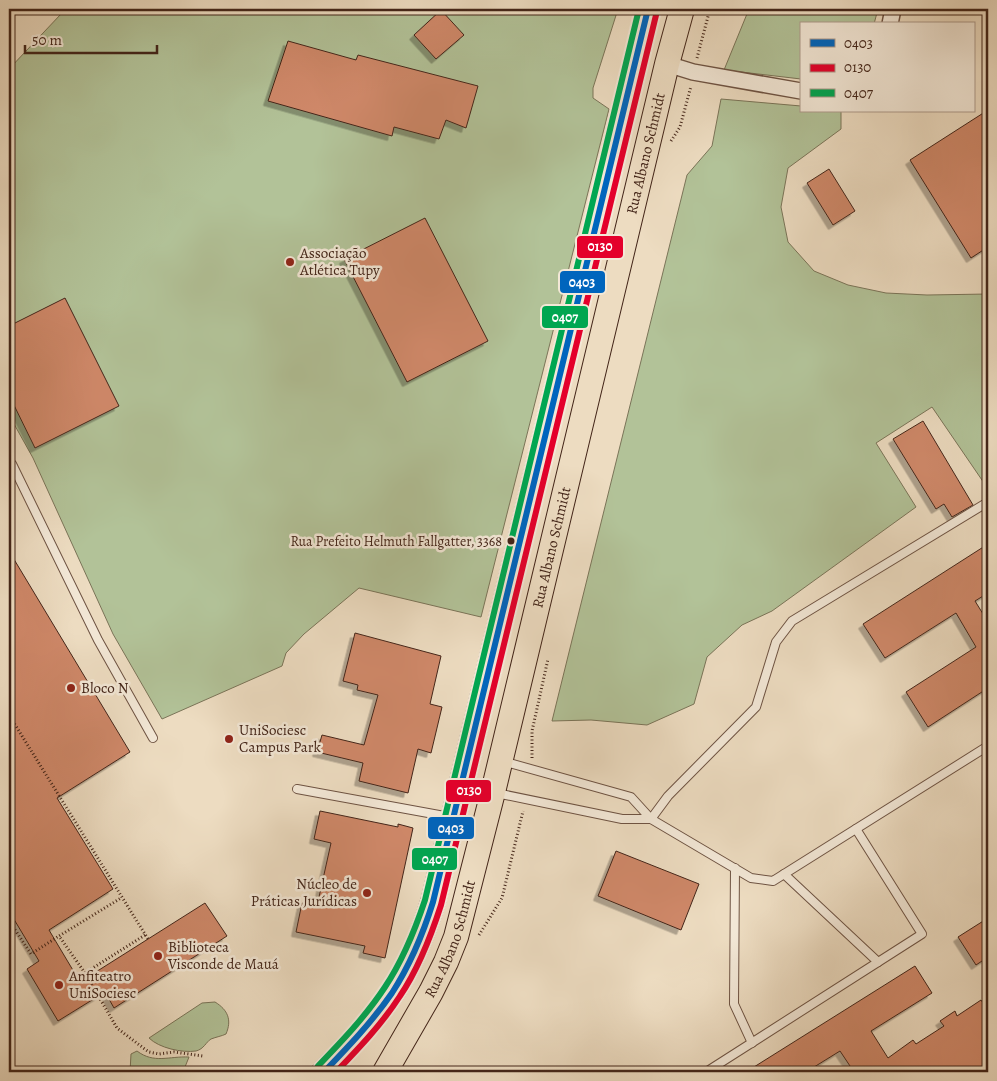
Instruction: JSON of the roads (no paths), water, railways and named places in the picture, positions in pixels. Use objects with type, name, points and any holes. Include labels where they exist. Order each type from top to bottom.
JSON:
[{"type":"main road","points":[[324,1072],[386,1002],[417,945],[433,902],[648,9]]},
{"type":"main road","name":"Rua Albano Schmidt","points":[[385,1072],[431,992],[452,945],[493,792],[667,64],[682,9]]},
{"type":"street","points":[[890,22],[893,9]]},
{"type":"street","points":[[667,64],[694,72],[800,92]]},
{"type":"lane","points":[[12,464],[98,640],[153,738]]},
{"type":"lane","points":[[651,819],[668,796],[756,706],[776,642],[792,621],[988,502]]},
{"type":"lane","points":[[500,761],[631,797],[651,819],[751,878],[773,881],[988,746]]},
{"type":"lane","points":[[297,789],[454,818]]},
{"type":"lane","points":[[493,792],[622,819],[651,819]]},
{"type":"lane","points":[[706,1072],[922,934],[856,829]]},
{"type":"lane","points":[[735,868],[734,1004],[752,1043]]},
{"type":"lane","points":[[784,874],[878,962]]},
{"type":"place","name":"Associação Atlética Tupy","points":[[290,262]]},
{"type":"place","name":"Rua Prefeito Helmuth Fallgatter, 3368","points":[[511,541]]},
{"type":"place","name":"Bloco N","points":[[71,688]]},
{"type":"place","name":"UniSociesc Campus Park","points":[[229,739]]},
{"type":"place","name":"Núcleo de Práticas Jurídicas","points":[[367,893]]},
{"type":"place","name":"Biblioteca Visconde de Mauá","points":[[158,956]]},
{"type":"place","name":"Anfiteatro UniSociesc","points":[[59,985]]}]
